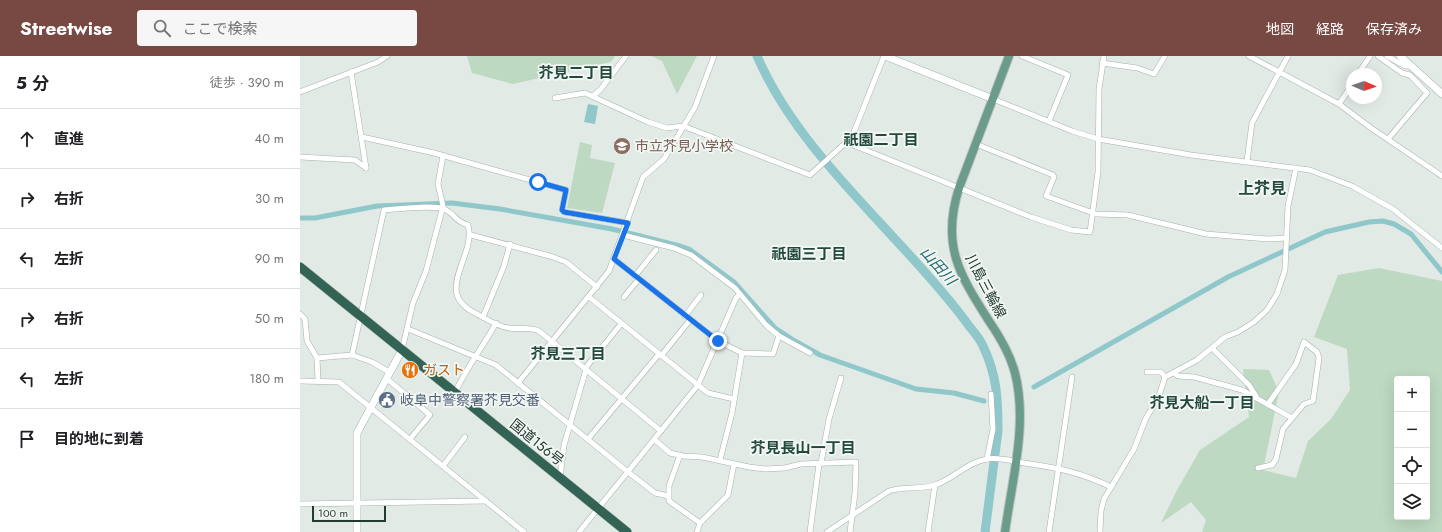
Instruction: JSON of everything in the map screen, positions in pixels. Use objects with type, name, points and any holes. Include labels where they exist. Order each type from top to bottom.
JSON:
[{"type":"highway","name":"国道156号","points":[[300,267],[626,532]]},
{"type":"main road","name":"川島三輪線","points":[[1004,532],[1020,406],[1014,371],[1000,338],[961,274],[952,246],[951,229],[953,207],[959,188],[1009,56]]},
{"type":"street","points":[[300,92],[378,62],[387,56]]},
{"type":"street","points":[[593,96],[600,90],[626,56]]},
{"type":"street","points":[[518,383],[609,271],[628,223],[643,177],[664,159],[695,107],[714,56]]},
{"type":"street","points":[[555,98],[585,93],[622,111],[667,128],[683,126],[810,175],[848,143],[852,137],[885,56],[993,100],[1098,139],[1191,155],[1310,170],[1329,176],[1365,193],[1393,209],[1442,248]]},
{"type":"street","points":[[1022,56],[1068,75],[1049,121]]},
{"type":"street","points":[[848,143],[1031,217],[1071,230],[1090,232],[1098,172],[1099,89],[1104,56]]},
{"type":"street","points":[[1102,63],[1136,68],[1154,74],[1165,56]]},
{"type":"street","points":[[1249,56],[1280,74],[1339,104],[1442,176]]},
{"type":"street","points":[[1247,161],[1252,123],[1280,74],[1288,56]]},
{"type":"street","points":[[1362,68],[1370,56]]},
{"type":"street","points":[[1378,56],[1402,73],[1410,75],[1428,93],[1388,139]]},
{"type":"street","points":[[1387,56],[1405,66],[1413,66]]},
{"type":"street","points":[[1400,56],[1413,66],[1442,94]]},
{"type":"street","points":[[300,157],[355,160],[366,168],[351,72]]},
{"type":"street","points":[[1339,104],[1346,94]]},
{"type":"street","points":[[362,137],[443,156],[566,190],[562,210],[564,212],[628,223]]},
{"type":"street","points":[[976,144],[1053,175],[1054,177],[1046,196],[1092,213],[1128,215],[1206,234],[1268,239],[1286,238]]},
{"type":"street","points":[[357,532],[357,433],[387,375],[402,350],[413,303],[426,271],[442,205],[438,184],[443,156]]},
{"type":"street","points":[[1100,532],[1101,511],[1104,499],[1134,449],[1146,418],[1158,399],[1165,377],[1197,360],[1225,337],[1238,332],[1254,322],[1267,310],[1282,281],[1285,270],[1288,206],[1296,168]]},
{"type":"street","points":[[352,355],[384,210],[442,205],[458,222],[468,225],[471,235],[455,285],[456,295],[464,307],[507,328],[533,328],[661,431]]},
{"type":"street","points":[[471,235],[510,244],[566,262],[597,287]]},
{"type":"street","points":[[623,235],[685,251],[735,288],[766,325],[779,336],[810,353]]},
{"type":"street","points":[[483,317],[504,266],[510,244]]},
{"type":"street","points":[[624,297],[656,250]]},
{"type":"street","points":[[614,259],[684,316],[718,341],[742,353],[773,354],[779,336]]},
{"type":"street","points":[[579,532],[698,385],[736,298],[740,294]]},
{"type":"street","points":[[684,316],[701,295]]},
{"type":"street","points":[[589,297],[708,393],[734,399]]},
{"type":"street","points":[[300,314],[305,319],[307,341],[317,358],[318,380]]},
{"type":"street","points":[[588,440],[621,399],[690,320]]},
{"type":"street","points":[[455,393],[475,355],[483,346],[496,323]]},
{"type":"street","points":[[560,478],[564,445],[587,366],[621,324]]},
{"type":"street","points":[[408,329],[475,355],[496,365],[655,493],[668,496]]},
{"type":"street","points":[[1258,468],[1272,465],[1276,459],[1283,429],[1304,404],[1313,401],[1315,396],[1319,358],[1317,352],[1304,342],[1296,364],[1268,404]]},
{"type":"street","points":[[1212,348],[1249,385],[1256,396]]},
{"type":"street","points":[[720,460],[734,399],[742,353]]},
{"type":"street","points":[[317,358],[341,358],[352,355],[372,362],[387,375],[430,415],[410,439]]},
{"type":"street","points":[[1147,372],[1161,372],[1165,377]]},
{"type":"street","points":[[1174,373],[1178,376],[1194,377],[1242,390],[1256,396],[1292,418]]},
{"type":"street","points":[[1049,532],[1072,377]]},
{"type":"street","points":[[810,532],[820,464],[829,419],[841,378]]},
{"type":"street","points":[[300,381],[318,380],[339,382],[524,532]]},
{"type":"street","points":[[988,458],[993,429],[992,394]]},
{"type":"street","points":[[443,466],[465,437]]},
{"type":"street","points":[[654,440],[670,453],[702,456],[734,464],[765,469],[785,468],[801,464],[856,462],[853,516],[850,532]]},
{"type":"street","points":[[680,455],[671,477],[668,496],[671,504],[700,524]]},
{"type":"street","points":[[827,532],[878,498],[898,488],[920,489],[935,485],[946,480],[978,460],[988,458],[1058,468],[1090,476],[1111,487]]},
{"type":"street","points":[[697,532],[700,524],[728,495],[734,464]]},
{"type":"street","points":[[928,532],[935,485]]},
{"type":"street","points":[[300,504],[486,501]]},
{"type":"green space","points":[[467,56],[615,56],[611,62],[513,84],[472,73]]},
{"type":"green space","points":[[651,56],[697,56],[677,94],[662,61]]},
{"type":"green space","points":[[580,142],[592,145],[590,158],[615,163],[602,213],[567,208]]},
{"type":"green space","points":[[1379,268],[1442,281],[1442,532],[1202,532],[1206,520],[1191,502],[1161,523],[1177,490],[1200,450],[1249,417],[1243,369],[1269,370],[1279,392],[1263,470],[1296,478],[1308,441],[1331,419],[1350,390],[1347,349],[1314,337],[1338,275]]},
{"type":"water","points":[[588,104],[598,106],[595,124],[584,122]]},
{"type":"waterway","name":"山田川","points":[[757,56],[772,86],[810,143],[854,195],[941,290],[983,346],[994,377],[998,419],[998,431],[985,532]]},
{"type":"waterway","points":[[300,218],[315,218],[377,206],[452,203],[500,209],[612,229],[680,246],[689,249],[734,282],[775,328],[820,355],[916,389],[954,393],[984,401]]},
{"type":"waterway","points":[[1034,387],[1228,277],[1325,232],[1369,222],[1383,221],[1394,224],[1411,234],[1442,272]]},
{"type":"place","name":"市立芥見小学校","points":[[622,146]]},
{"type":"place","name":"ガスト","points":[[410,370]]},
{"type":"place","name":"岐阜中警察署芥見交番","points":[[387,400]]},
{"type":"district","name":"芥見二丁目","points":[[576,73]]},
{"type":"district","name":"祇園二丁目","points":[[881,140]]},
{"type":"district","name":"上芥見","points":[[1262,188]]},
{"type":"district","name":"祇園三丁目","points":[[809,254]]},
{"type":"district","name":"芥見三丁目","points":[[568,354]]},
{"type":"district","name":"芥見大船一丁目","points":[[1202,403]]},
{"type":"district","name":"芥見長山一丁目","points":[[803,448]]},
{"type":"route","points":[[538,182],[566,190],[562,210],[564,212],[628,223],[614,259],[718,341]]}]
